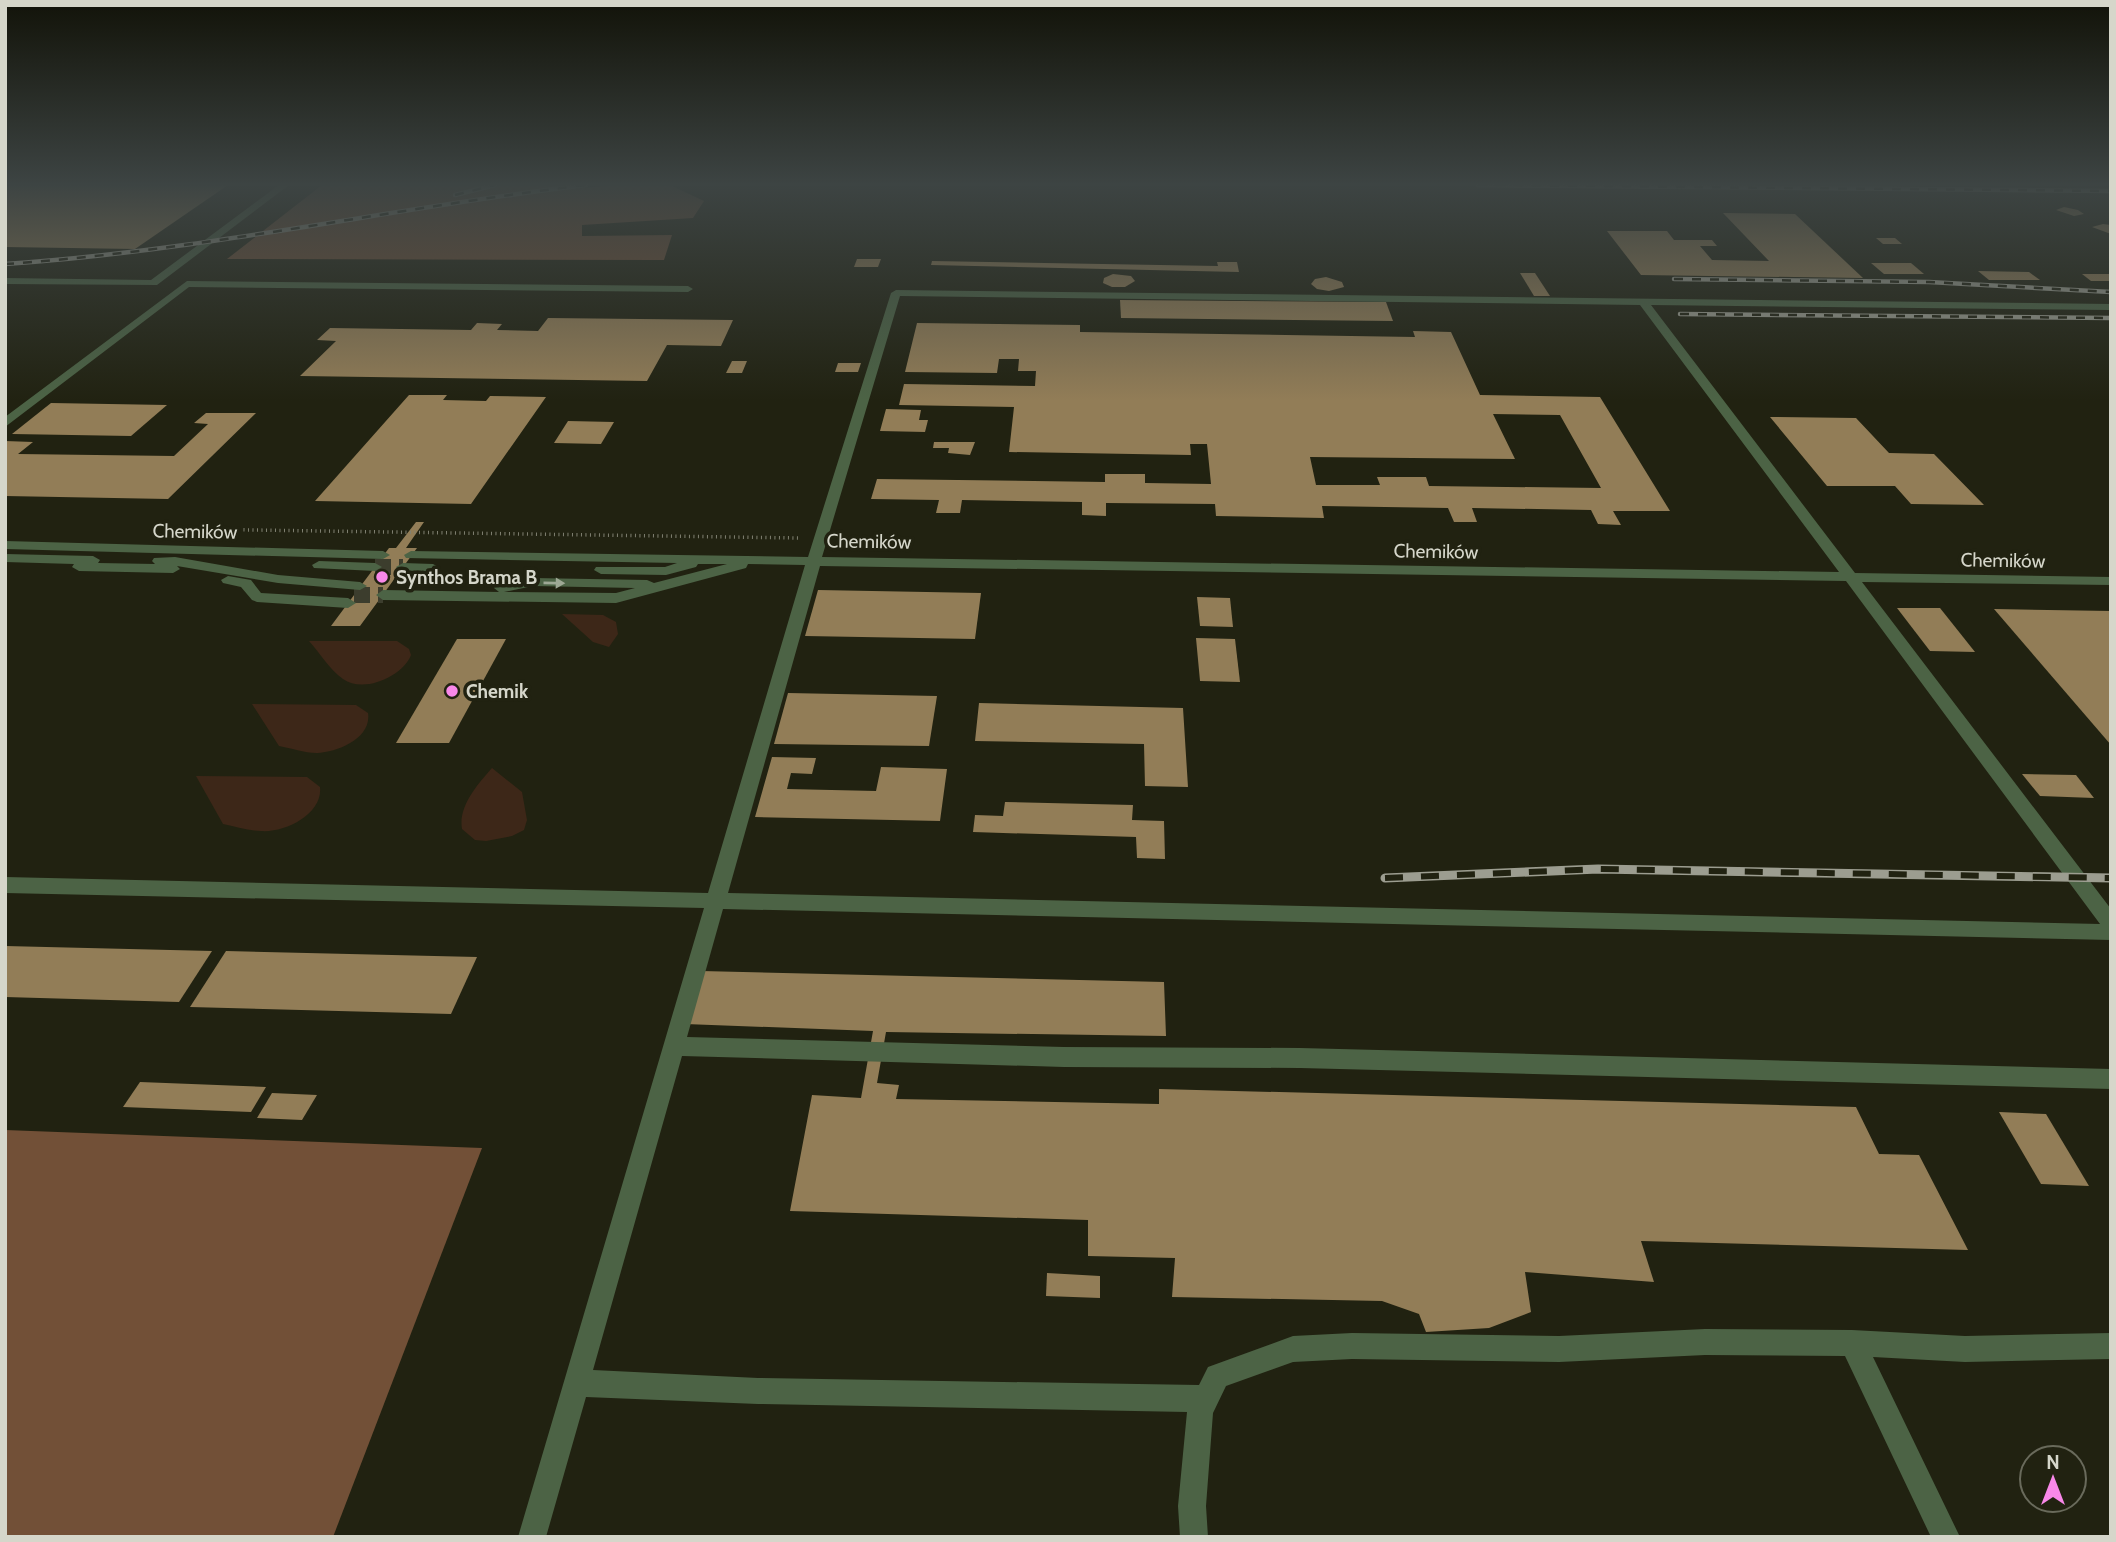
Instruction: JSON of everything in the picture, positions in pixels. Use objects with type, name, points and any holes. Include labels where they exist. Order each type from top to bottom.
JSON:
[{"type":"lane","points":[[5,281],[153,283],[188,257]]},
{"type":"lane","points":[[5,423],[187,284],[688,289]]},
{"type":"lane","points":[[532,1537],[714,901],[896,293],[2111,307]]},
{"type":"lane","points":[[1643,301],[2111,924]]},
{"type":"lane","points":[[5,548],[191,555],[255,561],[379,561]]},
{"type":"lane","points":[[5,558],[175,561],[354,594],[246,583],[167,568],[5,566]]},
{"type":"lane","name":"Chemików","points":[[407,561],[666,571],[711,559],[815,559],[2111,581]]},
{"type":"lane","name":"Chemików","points":[[675,584],[761,559]]},
{"type":"lane","points":[[533,583],[675,584],[617,598],[530,598],[503,605],[383,595],[510,588],[533,583]]},
{"type":"lane","points":[[5,885],[2111,932]]},
{"type":"lane","points":[[673,1046],[1064,1057],[1300,1058],[2111,1079]]},
{"type":"lane","points":[[1194,1537],[1192,1506],[1200,1412],[1217,1376],[1293,1349],[1352,1346],[1559,1349],[1705,1342],[1852,1343],[1965,1349],[2111,1346]]},
{"type":"lane","points":[[1852,1343],[1946,1537]]},
{"type":"lane","points":[[576,1383],[810,1392],[1206,1399]]},
{"type":"path","points":[[179,528],[821,538]]},
{"type":"shaded area","points":[[230,257],[665,257],[664,260],[227,259]]},
{"type":"shaded area","points":[[562,614],[603,615],[616,622],[618,634],[609,647],[593,642]]},
{"type":"shaded area","points":[[309,641],[397,641],[409,649],[411,655],[407,663],[392,676],[372,684],[361,685],[338,675]]},
{"type":"shaded area","points":[[252,704],[356,705],[368,713],[368,722],[365,730],[352,742],[325,752],[307,752],[279,746]]},
{"type":"shaded area","points":[[492,768],[522,792],[527,820],[524,830],[512,836],[486,841],[475,840],[462,829],[463,812],[470,796]]},
{"type":"shaded area","points":[[196,776],[307,777],[320,787],[319,797],[309,813],[291,825],[271,831],[251,830],[223,824]]},
{"type":"shaded area","points":[[5,1130],[482,1148],[333,1537],[5,1536]]},
{"type":"building","points":[[1627,257],[1709,257],[1712,260],[1769,261],[1765,257],[1841,257],[1863,278],[1641,275]]},
{"type":"building","points":[[857,259],[881,259],[878,267],[854,267]]},
{"type":"building","points":[[932,261],[1218,266],[1217,262],[1237,262],[1239,272],[931,265]]},
{"type":"building","points":[[1871,263],[1911,263],[1924,274],[1884,274]]},
{"type":"building","points":[[1978,271],[2029,272],[2040,280],[1989,280]]},
{"type":"building","points":[[1520,273],[1535,273],[1550,296],[1534,296]]},
{"type":"building","points":[[1113,274],[1131,276],[1135,281],[1125,287],[1112,287],[1103,283],[1104,278]]},
{"type":"building","points":[[2082,274],[2111,274],[2111,281],[2091,281]]},
{"type":"building","points":[[1326,277],[1342,282],[1344,287],[1329,291],[1317,289],[1311,284],[1315,279]]},
{"type":"building","points":[[1120,300],[1386,302],[1393,321],[1121,318]]},
{"type":"building","points":[[548,318],[733,320],[721,346],[667,345],[647,381],[300,376],[336,341],[317,340],[330,328],[471,330],[477,323],[502,324],[497,330],[538,331]]},
{"type":"building","points":[[917,323],[1080,325],[1080,332],[1415,337],[1413,331],[1451,332],[1480,395],[1600,397],[1670,511],[1613,511],[1621,525],[1598,524],[1591,510],[1472,508],[1477,522],[1454,522],[1448,508],[1322,506],[1324,518],[1216,516],[1215,504],[1106,503],[1106,516],[1082,515],[1082,502],[962,500],[960,513],[936,513],[939,500],[871,499],[877,479],[1105,482],[1105,474],[1145,474],[1145,483],[1211,484],[1207,444],[1190,444],[1191,455],[1009,452],[1014,407],[899,405],[904,384],[1035,386],[1036,371],[1018,371],[1019,359],[999,359],[997,373],[905,372]],"holes":[[[1493,414],[1560,415],[1601,488],[1429,486],[1426,477],[1377,477],[1380,485],[1316,485],[1310,457],[1515,459]]]},
{"type":"building","points":[[732,361],[747,361],[742,373],[726,373]]},
{"type":"building","points":[[838,363],[861,363],[858,372],[835,372]]},
{"type":"building","points":[[409,395],[447,395],[443,400],[486,401],[490,396],[546,397],[471,504],[315,501]]},
{"type":"building","points":[[51,403],[167,405],[131,436],[12,434]]},
{"type":"building","points":[[886,409],[921,410],[919,420],[928,420],[925,432],[880,431]]},
{"type":"building","points":[[206,413],[256,413],[168,499],[5,496],[5,441],[33,442],[18,454],[174,456],[208,424],[194,423]]},
{"type":"building","points":[[1770,417],[1856,418],[1889,453],[1934,454],[1984,505],[1911,504],[1895,486],[1827,486]]},
{"type":"building","points":[[568,421],[614,422],[601,444],[554,443]]},
{"type":"building","points":[[934,442],[975,442],[970,455],[948,453],[949,448],[933,448]]},
{"type":"building","name":"Synthos Brama B","points":[[416,522],[424,522],[406,548],[417,548],[360,626],[331,626],[389,548],[396,548]]},
{"type":"building","points":[[818,590],[981,593],[975,639],[805,636]]},
{"type":"building","points":[[1197,597],[1230,598],[1233,627],[1200,626]]},
{"type":"building","points":[[1897,608],[1940,608],[1975,652],[1930,651]]},
{"type":"building","points":[[1994,609],[2111,611],[2111,745]]},
{"type":"building","points":[[1196,638],[1235,639],[1240,682],[1200,681]]},
{"type":"building","name":"Chemik","points":[[457,639],[506,639],[449,743],[396,743]]},
{"type":"building","points":[[788,693],[937,696],[929,746],[774,744]]},
{"type":"building","points":[[979,703],[1183,708],[1188,787],[1145,786],[1144,744],[975,741]]},
{"type":"building","points":[[772,757],[816,758],[812,774],[791,773],[787,789],[876,791],[881,767],[947,769],[940,821],[755,817]]},
{"type":"building","points":[[2022,774],[2076,775],[2094,798],[2040,796]]},
{"type":"building","points":[[1005,802],[1133,805],[1132,820],[1164,821],[1165,859],[1137,858],[1136,837],[973,832],[975,815],[1003,816]]},
{"type":"building","points":[[5,946],[212,951],[179,1002],[5,997]]},
{"type":"building","points":[[226,951],[477,957],[451,1014],[190,1007]]},
{"type":"building","points":[[701,971],[1164,982],[1166,1036],[886,1032],[877,1083],[899,1085],[896,1099],[1159,1104],[1159,1089],[1856,1107],[1879,1154],[1919,1155],[1968,1250],[1641,1241],[1654,1282],[1525,1272],[1531,1312],[1489,1328],[1426,1332],[1419,1314],[1382,1301],[1172,1297],[1175,1258],[1088,1256],[1088,1220],[790,1211],[812,1095],[861,1098],[873,1031],[685,1024]]},
{"type":"building","points":[[140,1082],[266,1087],[251,1112],[123,1107]]},
{"type":"building","points":[[272,1093],[317,1095],[302,1120],[257,1118]]},
{"type":"building","points":[[1999,1112],[2046,1114],[2089,1186],[2041,1184]]},
{"type":"building","points":[[1047,1273],[1100,1276],[1100,1298],[1046,1296]]},
{"type":"tunnel","points":[[375,567],[403,567]]},
{"type":"tunnel","points":[[354,595],[383,595]]},
{"type":"railway","points":[[5,264],[86,257]]},
{"type":"railway","points":[[1674,279],[1929,282],[2111,292]]},
{"type":"railway","points":[[1680,314],[2111,318]]},
{"type":"railway","points":[[1385,878],[1598,869],[2111,878]]},
{"type":"place","name":"Synthos Brama B","points":[[382,577]]},
{"type":"place","name":"Chemik","points":[[452,691]]}]
